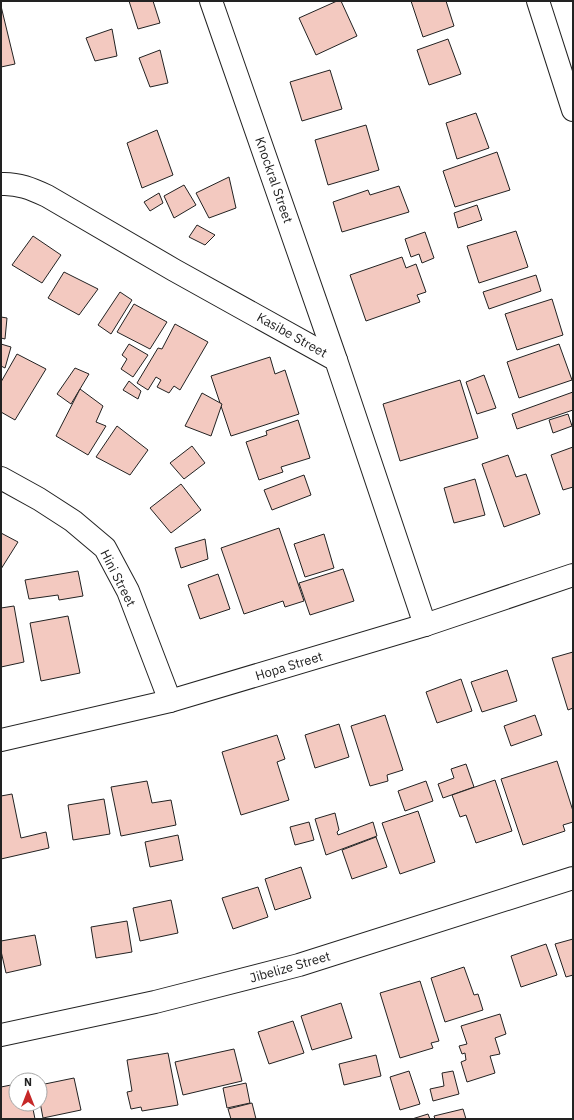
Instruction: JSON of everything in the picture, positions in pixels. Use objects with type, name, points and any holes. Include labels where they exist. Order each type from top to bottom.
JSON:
[{"type":"street","name":"Knockral Street","points":[[211,1],[336,360]]},
{"type":"street","points":[[538,1],[573,110]]},
{"type":"street","name":"Kasibe Street","points":[[1,184],[27,187],[47,196],[174,270],[336,360],[425,625]]},
{"type":"street","name":"Hini Street","points":[[1,478],[39,499],[73,521],[105,548],[128,591],[170,702]]},
{"type":"street","name":"Hopa Street","points":[[1,740],[170,702],[425,625],[573,575]]},
{"type":"street","name":"Jibelize Street","points":[[1,1035],[155,1002],[300,965],[573,878]]},
{"type":"building","points":[[129,1],[153,1],[160,23],[138,29]]},
{"type":"building","points":[[337,1],[341,1],[357,36],[316,55],[299,18]]},
{"type":"building","points":[[411,1],[446,1],[454,26],[423,37]]},
{"type":"building","points":[[1,6],[15,64],[1,67]]},
{"type":"building","points":[[112,29],[117,56],[95,61],[86,38]]},
{"type":"building","points":[[448,39],[461,74],[429,85],[417,50]]},
{"type":"building","points":[[160,50],[168,83],[150,87],[139,58]]},
{"type":"building","points":[[330,70],[342,109],[302,121],[290,82]]},
{"type":"building","points":[[476,113],[489,148],[457,159],[446,123]]},
{"type":"building","points":[[366,125],[379,170],[328,185],[315,140]]},
{"type":"building","points":[[157,130],[173,175],[142,188],[127,143]]},
{"type":"building","points":[[497,152],[510,190],[455,207],[443,171]]},
{"type":"building","points":[[229,177],[236,208],[209,218],[196,193]]},
{"type":"building","points":[[184,185],[196,205],[174,218],[164,196]]},
{"type":"building","points":[[399,186],[409,212],[342,232],[333,202],[368,190],[370,195]]},
{"type":"building","points":[[159,193],[163,203],[150,211],[144,202]]},
{"type":"building","points":[[477,205],[482,220],[458,228],[454,213]]},
{"type":"building","points":[[197,225],[215,235],[205,245],[189,237]]},
{"type":"building","points":[[516,231],[528,267],[479,283],[467,246]]},
{"type":"building","points":[[425,232],[434,258],[422,263],[419,254],[411,257],[405,239]]},
{"type":"building","points":[[33,236],[61,255],[42,283],[12,265]]},
{"type":"building","points":[[402,257],[406,268],[416,264],[426,292],[417,295],[420,302],[366,321],[350,275]]},
{"type":"building","points":[[64,272],[98,289],[79,315],[48,298]]},
{"type":"building","points":[[536,275],[541,291],[489,309],[483,292]]},
{"type":"building","points":[[120,292],[132,300],[111,334],[98,325]]},
{"type":"building","points":[[552,299],[563,335],[517,350],[505,314]]},
{"type":"building","points":[[134,304],[167,322],[150,349],[117,332]]},
{"type":"building","points":[[1,317],[7,318],[5,339],[1,338]]},
{"type":"building","points":[[175,324],[208,342],[180,390],[174,386],[169,393],[157,387],[161,380],[156,377],[148,390],[137,383],[158,348],[162,349]]},
{"type":"building","points":[[1,344],[11,347],[5,368],[1,366]]},
{"type":"building","points":[[129,344],[148,355],[133,377],[121,369],[127,359],[122,355]]},
{"type":"building","points":[[559,344],[572,380],[519,398],[507,362]]},
{"type":"building","points":[[17,354],[46,369],[15,420],[1,412],[1,382]]},
{"type":"building","points":[[270,357],[275,374],[285,370],[299,414],[231,436],[211,376]]},
{"type":"building","points":[[75,368],[89,374],[71,404],[57,394]]},
{"type":"building","points":[[484,375],[496,408],[477,414],[466,382]]},
{"type":"building","points":[[460,380],[478,438],[400,461],[383,404]]},
{"type":"building","points":[[129,381],[141,391],[138,399],[123,390]]},
{"type":"building","points":[[80,389],[103,406],[96,422],[106,426],[88,455],[56,436]]},
{"type":"building","points":[[573,392],[573,410],[517,429],[512,414]]},
{"type":"building","points":[[202,393],[222,404],[211,436],[185,426]]},
{"type":"building","points":[[568,414],[572,426],[553,433],[549,420]]},
{"type":"building","points":[[298,420],[310,458],[281,467],[283,472],[259,480],[246,442],[267,435],[266,431]]},
{"type":"building","points":[[117,426],[148,450],[130,475],[96,457]]},
{"type":"building","points":[[192,446],[205,463],[184,479],[170,463]]},
{"type":"building","points":[[573,447],[573,487],[563,490],[551,455]]},
{"type":"building","points":[[508,455],[516,477],[526,474],[540,514],[504,527],[482,464]]},
{"type":"building","points":[[304,475],[311,495],[272,510],[264,490]]},
{"type":"building","points":[[475,479],[485,515],[454,523],[444,488]]},
{"type":"building","points":[[181,484],[201,510],[171,533],[150,508]]},
{"type":"building","points":[[279,528],[304,601],[285,607],[283,601],[244,614],[221,548]]},
{"type":"building","points":[[1,533],[18,542],[1,569]]},
{"type":"building","points":[[324,534],[334,568],[305,577],[294,544]]},
{"type":"building","points":[[205,539],[208,559],[181,568],[175,548]]},
{"type":"building","points":[[343,569],[354,601],[310,615],[299,583]]},
{"type":"building","points":[[78,571],[83,596],[59,600],[58,595],[29,599],[25,580]]},
{"type":"building","points":[[218,574],[230,609],[200,619],[188,585]]},
{"type":"building","points":[[14,606],[24,662],[1,667],[1,608]]},
{"type":"building","points":[[68,616],[80,673],[41,681],[30,623]]},
{"type":"building","points":[[573,652],[573,708],[568,710],[552,658]]},
{"type":"building","points":[[507,670],[517,701],[482,712],[471,682]]},
{"type":"building","points":[[461,679],[472,711],[437,723],[426,692]]},
{"type":"building","points":[[385,715],[403,770],[387,775],[388,781],[370,786],[351,726]]},
{"type":"building","points":[[535,715],[542,735],[511,746],[504,726]]},
{"type":"building","points":[[339,724],[349,757],[315,768],[305,735]]},
{"type":"building","points":[[277,735],[285,759],[277,762],[289,800],[241,815],[222,752]]},
{"type":"building","points":[[557,761],[573,811],[573,822],[563,825],[565,831],[523,845],[501,779]]},
{"type":"building","points":[[466,764],[474,787],[443,798],[438,784],[454,778],[451,769]]},
{"type":"building","points":[[495,780],[512,831],[476,843],[466,815],[460,817],[452,795]]},
{"type":"building","points":[[147,781],[152,803],[171,800],[176,825],[121,836],[111,787]]},
{"type":"building","points":[[426,781],[433,801],[405,811],[398,791]]},
{"type":"building","points":[[12,794],[21,838],[46,832],[49,848],[1,859],[1,796]]},
{"type":"building","points":[[104,799],[110,834],[73,840],[68,805]]},
{"type":"building","points":[[418,811],[435,862],[400,874],[382,823]]},
{"type":"building","points":[[335,813],[339,830],[337,832],[338,835],[373,822],[377,836],[326,855],[315,819]]},
{"type":"building","points":[[309,822],[314,840],[295,845],[290,827]]},
{"type":"building","points":[[178,835],[183,860],[150,867],[145,842]]},
{"type":"building","points":[[376,837],[387,867],[352,879],[342,850]]},
{"type":"building","points":[[301,867],[311,898],[275,910],[265,879]]},
{"type":"building","points":[[258,887],[268,917],[233,929],[222,898]]},
{"type":"building","points":[[171,900],[178,933],[140,941],[133,908]]},
{"type":"building","points":[[127,921],[132,952],[96,958],[91,927]]},
{"type":"building","points":[[35,935],[41,965],[6,973],[1,951],[1,941]]},
{"type":"building","points":[[573,939],[573,975],[566,977],[555,944]]},
{"type":"building","points":[[546,944],[557,975],[521,987],[511,956]]},
{"type":"building","points":[[464,967],[474,995],[478,994],[483,1010],[445,1022],[431,978]]},
{"type":"building","points":[[420,981],[439,1041],[431,1043],[433,1048],[400,1058],[380,993]]},
{"type":"building","points":[[341,1003],[352,1038],[312,1050],[301,1016]]},
{"type":"building","points":[[500,1014],[506,1034],[495,1038],[500,1054],[490,1056],[495,1073],[467,1082],[461,1062],[466,1060],[465,1053],[462,1054],[459,1046],[467,1044],[461,1026]]},
{"type":"building","points":[[293,1021],[304,1053],[269,1064],[258,1032]]},
{"type":"building","points":[[234,1049],[242,1081],[183,1095],[175,1062]]},
{"type":"building","points":[[168,1053],[178,1105],[142,1111],[141,1107],[131,1109],[127,1092],[132,1091],[127,1060]]},
{"type":"building","points":[[376,1055],[381,1076],[344,1085],[339,1064]]},
{"type":"building","points":[[409,1071],[420,1104],[400,1110],[390,1077]]},
{"type":"building","points":[[453,1071],[459,1094],[433,1101],[430,1089],[444,1086],[442,1073]]},
{"type":"building","points":[[74,1078],[81,1110],[43,1118],[42,1112],[48,1112],[48,1083]]},
{"type":"building","points":[[246,1083],[250,1103],[227,1108],[223,1088]]},
{"type":"building","points":[[8,1086],[8,1112],[34,1112],[35,1119],[1,1119],[1,1087]]},
{"type":"building","points":[[252,1103],[256,1119],[231,1119],[228,1109]]},
{"type":"building","points":[[463,1109],[466,1119],[435,1119],[434,1116]]},
{"type":"building","points":[[428,1114],[430,1119],[412,1119]]}]
